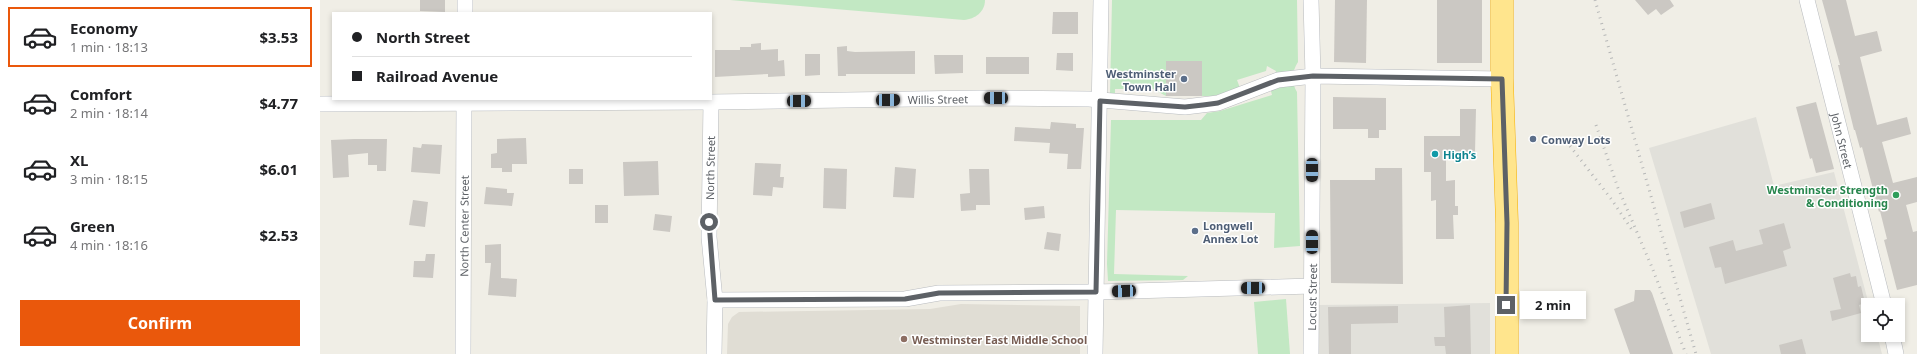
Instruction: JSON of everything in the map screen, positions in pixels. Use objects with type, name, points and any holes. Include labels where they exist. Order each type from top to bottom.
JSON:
[{"type":"highway","points":[[1502,0],[1502,79],[1507,223],[1507,354]]},
{"type":"street","points":[[465,0],[465,12]]},
{"type":"street","points":[[1095,354],[1102,0]]},
{"type":"street","name":"Locust Street","points":[[1311,0],[1313,76],[1311,354]]},
{"type":"street","name":"John Street","points":[[1807,0],[1882,298]]},
{"type":"street","name":"Willis Street","points":[[320,104],[464,101],[711,102],[980,98],[1089,99],[1185,107],[1218,103],[1278,80],[1313,76],[1502,79]]},
{"type":"street","name":"North Center Street","points":[[463,354],[464,101]]},
{"type":"street","name":"North Street","points":[[711,102],[709,237],[715,300],[714,354]]},
{"type":"street","points":[[715,300],[905,299],[939,293],[1096,292],[1312,286]]},
{"type":"street","points":[[1893,342],[1896,354]]},
{"type":"shaded area","points":[[1756,117],[1774,186],[1834,172],[1867,298],[1861,298],[1861,342],[1879,342],[1882,354],[1711,354],[1649,148]]},
{"type":"shaded area","points":[[1490,303],[1490,354],[1319,354],[1318,305]]},
{"type":"shaded area","name":"Westminster East Middle School","points":[[961,304],[1080,306],[1080,354],[727,354],[728,324],[732,317],[739,312],[930,309]]},
{"type":"green space","points":[[730,0],[985,0],[985,4],[979,14],[964,20]]},
{"type":"green space","points":[[1112,0],[1297,0],[1298,62],[1294,69],[1293,77],[1297,92],[1300,246],[1274,248],[1275,213],[1116,210],[1114,274],[1188,276],[1183,280],[1108,281],[1107,264],[1111,120],[1201,120],[1207,113],[1220,111],[1272,95],[1271,91],[1276,71],[1267,66],[1266,71],[1237,80],[1240,88],[1214,96],[1202,96],[1202,61],[1166,61],[1166,96],[1153,89],[1115,89],[1115,97],[1110,94]]},
{"type":"green space","points":[[1286,299],[1290,354],[1258,354],[1254,302]]},
{"type":"building","points":[[420,0],[445,0],[445,12],[420,11]]},
{"type":"building","points":[[1335,0],[1367,0],[1366,63],[1334,62]]},
{"type":"building","points":[[1437,0],[1482,0],[1482,63],[1437,63]]},
{"type":"building","points":[[1635,0],[1670,0],[1674,6],[1661,15],[1656,9],[1648,15]]},
{"type":"building","points":[[1822,0],[1846,0],[1855,36],[1877,31],[1882,51],[1860,57],[1877,125],[1907,117],[1911,134],[1882,142],[1893,183],[1917,177],[1917,202],[1906,205],[1913,232],[1917,231],[1917,285],[1897,290],[1884,240],[1887,239],[1880,211],[1879,212],[1862,147],[1860,148],[1854,130],[1838,65],[1840,65]]},
{"type":"building","points":[[1053,12],[1078,12],[1078,34],[1052,34]]},
{"type":"building","points":[[761,43],[761,50],[778,49],[778,61],[784,60],[785,76],[768,77],[768,74],[715,77],[715,50],[740,50],[740,47],[751,47],[751,44]]},
{"type":"building","points":[[847,46],[847,51],[855,52],[915,51],[915,74],[846,74],[846,76],[838,76],[837,47]]},
{"type":"building","points":[[1057,53],[1073,53],[1073,71],[1056,70]]},
{"type":"building","points":[[805,54],[820,54],[820,75],[805,76]]},
{"type":"building","points":[[934,55],[963,55],[963,73],[935,74]]},
{"type":"building","points":[[986,57],[1029,57],[1029,74],[986,74]]},
{"type":"building","name":"Westminster Town Hall","points":[[1166,61],[1202,61],[1202,96],[1166,96]]},
{"type":"building","points":[[1333,97],[1386,98],[1386,130],[1379,130],[1379,138],[1368,138],[1368,129],[1333,129]]},
{"type":"building","points":[[1816,102],[1834,169],[1816,173],[1812,158],[1810,159],[1796,107]]},
{"type":"building","points":[[1460,109],[1476,109],[1475,153],[1446,153],[1446,181],[1455,180],[1455,206],[1458,206],[1458,215],[1453,215],[1454,239],[1436,239],[1436,200],[1431,201],[1431,172],[1424,172],[1424,136],[1460,136]]},
{"type":"building","points":[[1051,122],[1076,124],[1076,128],[1084,128],[1081,169],[1067,169],[1068,154],[1049,153],[1050,143],[1014,141],[1015,127],[1050,129]]},
{"type":"building","points":[[526,138],[527,164],[512,164],[512,172],[502,172],[502,168],[491,168],[491,154],[497,153],[497,139]]},
{"type":"building","points":[[387,139],[386,171],[377,171],[377,165],[368,165],[368,153],[348,155],[349,177],[333,178],[331,140]]},
{"type":"building","points":[[422,144],[442,145],[440,174],[411,172],[413,147],[421,148]]},
{"type":"building","points":[[658,161],[659,195],[624,196],[623,162]]},
{"type":"building","points":[[755,163],[781,164],[780,177],[784,177],[783,188],[773,187],[772,196],[753,195]]},
{"type":"building","points":[[895,167],[916,169],[914,198],[893,197]]},
{"type":"building","points":[[824,168],[847,169],[846,209],[823,208]]},
{"type":"building","points":[[1375,168],[1402,168],[1403,284],[1331,283],[1330,180],[1375,180]]},
{"type":"building","points":[[569,169],[583,169],[583,184],[569,184]]},
{"type":"building","points":[[969,169],[989,169],[990,205],[976,205],[976,210],[961,211],[960,194],[970,193]]},
{"type":"building","points":[[486,187],[507,189],[507,193],[514,193],[512,206],[484,204]]},
{"type":"building","points":[[413,200],[428,202],[425,227],[409,225]]},
{"type":"building","points":[[1711,203],[1715,219],[1684,228],[1680,212]]},
{"type":"building","points":[[595,205],[608,205],[608,223],[595,223]]},
{"type":"building","points":[[1044,206],[1045,218],[1025,220],[1024,208]]},
{"type":"building","points":[[655,214],[672,216],[670,232],[653,230]]},
{"type":"building","points":[[1784,223],[1791,248],[1783,251],[1787,266],[1725,284],[1721,267],[1715,268],[1709,247],[1733,240],[1736,251],[1763,244],[1759,230]]},
{"type":"building","points":[[1047,232],[1061,234],[1059,251],[1044,249]]},
{"type":"building","points":[[501,244],[501,278],[517,279],[516,297],[488,295],[491,263],[485,263],[485,245]]},
{"type":"building","points":[[426,254],[435,254],[433,278],[413,277],[414,261],[425,261]]},
{"type":"building","points":[[1850,273],[1851,277],[1856,276],[1858,287],[1861,286],[1864,298],[1861,298],[1861,304],[1859,305],[1861,313],[1832,321],[1830,311],[1841,309],[1833,278]]},
{"type":"building","points":[[1635,290],[1650,290],[1652,293],[1673,354],[1630,354],[1614,309],[1634,301]]},
{"type":"building","points":[[1470,305],[1471,354],[1446,354],[1445,346],[1435,346],[1434,337],[1445,337],[1444,307]]},
{"type":"building","points":[[1398,306],[1398,323],[1351,324],[1351,354],[1329,354],[1328,307]]},
{"type":"building","points":[[1802,339],[1806,354],[1781,354],[1779,345]]},
{"type":"railway","points":[[1595,0],[1696,354]]},
{"type":"railway","points":[[1596,125],[1618,188],[1651,265],[1686,354]]},
{"type":"railway","points":[[1570,146],[1612,200],[1632,230]]},
{"type":"place","name":"Westminster Town Hall","points":[[1184,79]]},
{"type":"place","name":"Conway Lots","points":[[1533,139]]},
{"type":"place","name":"High’s","points":[[1435,154]]},
{"type":"place","name":"Westminster Strength & Conditioning","points":[[1896,195]]},
{"type":"place","name":"Longwell Annex Lot","points":[[1195,231]]},
{"type":"place","name":"Westminster East Middle School","points":[[904,339]]},
{"type":"route","points":[[709,222],[715,300],[905,299],[939,293],[1096,292],[1100,101],[1185,107],[1203,105],[1218,103],[1278,80],[1313,76],[1502,79],[1507,223],[1506,305]]}]
